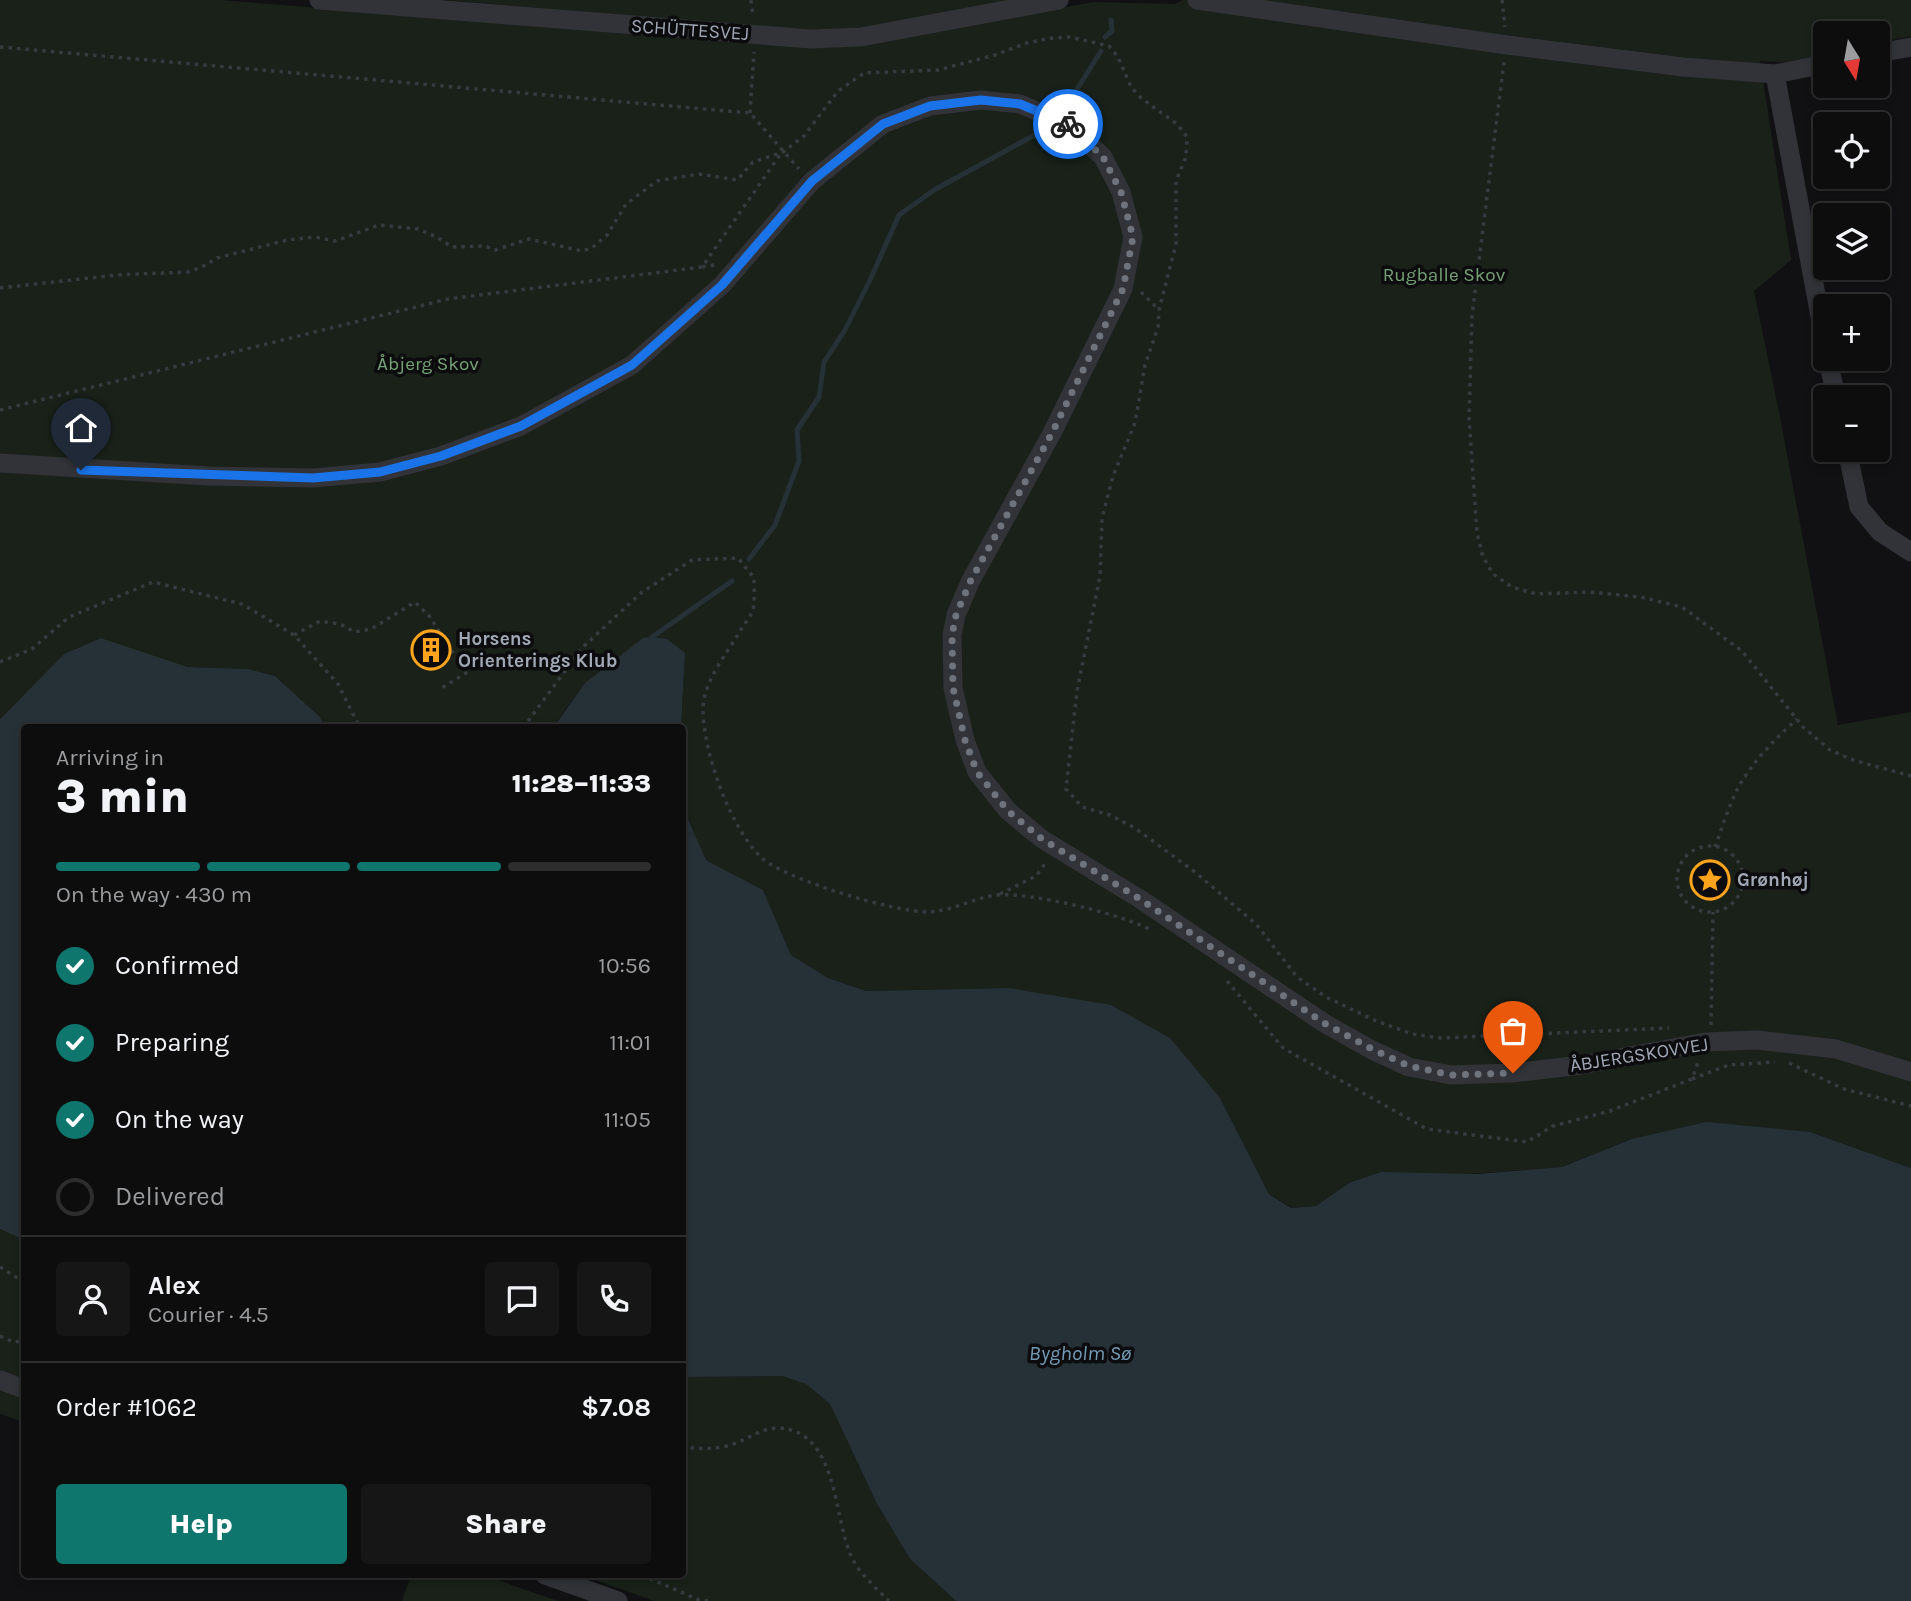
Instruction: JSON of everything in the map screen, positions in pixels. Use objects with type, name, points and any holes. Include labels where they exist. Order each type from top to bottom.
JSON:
[{"type":"street","name":"SCHÜTTESVEJ","points":[[319,0],[811,39],[861,37],[1059,0]]},
{"type":"street","points":[[1197,0],[1507,45],[1683,67],[1775,74],[1813,66]]},
{"type":"street","points":[[1890,51],[1911,47]]},
{"type":"street","points":[[1775,74],[1816,294]]},
{"type":"street","name":"ÅBJERGSKOVVEJ","points":[[0,463],[195,475],[313,478],[380,472],[441,456],[521,426],[632,365],[722,285],[812,181],[883,124],[930,106],[981,100],[1020,104],[1069,125],[1103,157],[1121,192],[1133,237],[1123,289],[1052,433],[970,582],[956,615],[952,635],[953,688],[965,740],[977,772],[1008,811],[1056,848],[1140,899],[1324,1023],[1409,1066],[1451,1075],[1513,1073],[1581,1065],[1705,1042],[1757,1040],[1836,1049],[1911,1072]]},
{"type":"street","points":[[1850,462],[1859,507],[1880,532],[1911,552]]},
{"type":"street","points":[[0,1380],[21,1388]]},
{"type":"street","points":[[553,1578],[618,1601]]},
{"type":"path","points":[[1502,0],[1507,45],[1472,316],[1469,417],[1476,533],[1483,557],[1493,574],[1512,587],[1536,594],[1589,592],[1641,597],[1682,607],[1742,651],[1797,719],[1830,750],[1853,760],[1911,776]]},
{"type":"path","points":[[756,35],[750,113],[812,181]]},
{"type":"path","points":[[0,47],[750,113]]},
{"type":"path","points":[[702,267],[783,152]]},
{"type":"path","points":[[0,410],[448,299],[744,260]]},
{"type":"path","points":[[1125,278],[1159,310]]},
{"type":"path","points":[[526,724],[582,648],[642,592],[692,560],[738,558],[754,578],[753,610],[705,691],[703,706],[713,766],[731,812],[764,859],[800,878],[883,906],[931,912]]},
{"type":"path","points":[[0,662],[32,649],[69,617],[153,582],[242,604],[294,635],[338,684],[358,724]]},
{"type":"path","points":[[294,635],[320,621],[340,624],[355,632],[370,629],[415,603],[430,617],[466,673],[440,690]]},
{"type":"path","points":[[1715,847],[1736,792],[1750,769],[1797,719]]},
{"type":"path","points":[[1706,846],[1715,847],[1731,853],[1739,863],[1743,876],[1742,888],[1726,908],[1713,912],[1700,911],[1689,905],[1681,895],[1677,882],[1678,869],[1684,858],[1694,850],[1706,846]]},
{"type":"path","points":[[997,895],[1036,876],[1056,848]]},
{"type":"path","points":[[1705,1042],[1711,1028],[1713,912]]},
{"type":"path","points":[[1692,1079],[1729,1065],[1784,1061],[1844,1089],[1911,1106]]},
{"type":"path","points":[[0,1267],[21,1280]]},
{"type":"path","points":[[0,1336],[13,1342],[21,1341]]},
{"type":"path","points":[[686,1447],[708,1449],[735,1444],[765,1429],[790,1430],[811,1441],[826,1466],[849,1553],[865,1577],[890,1601]]},
{"type":"path","points":[[649,1578],[699,1600],[708,1601]]},
{"type":"green space","name":"Åbjerg Skov","points":[[0,0],[220,0],[826,48],[872,44],[1093,2],[1174,4],[1183,0],[1911,0],[1911,36],[1890,40],[1890,21],[1813,21],[1813,57],[1787,62],[1760,61],[1791,260],[1754,291],[1838,725],[1911,712],[1911,1168],[1810,1132],[1632,1139],[1562,1167],[1349,1183],[1316,1206],[1292,1208],[1269,1194],[1220,1098],[1009,988],[866,991],[828,978],[791,955],[763,890],[706,860],[687,817],[686,724],[681,724],[685,653],[585,683],[555,724],[323,724],[320,717],[275,676],[248,669],[188,667],[101,638],[64,654],[0,719]]},
{"type":"green space","points":[[446,0],[1011,0],[866,28],[792,30]]},
{"type":"green space","points":[[0,1229],[21,1239],[21,1421],[0,1414]]},
{"type":"green space","points":[[782,1376],[806,1384],[830,1404],[877,1504],[910,1559],[956,1601],[654,1601],[590,1578],[686,1578],[686,1377]]},
{"type":"green space","points":[[410,1578],[492,1578],[558,1601],[402,1601]]},
{"type":"water","points":[[101,638],[188,667],[248,669],[275,676],[320,717],[323,724],[21,724],[21,1239],[0,1229],[0,719],[64,654]]},
{"type":"water","points":[[643,638],[667,639],[685,653],[681,724],[556,724],[585,683]]},
{"type":"water","name":"Bygholm Sø","points":[[686,803],[687,817],[706,860],[763,890],[791,955],[828,978],[866,991],[1009,988],[1111,1005],[1170,1038],[1220,1098],[1269,1194],[1291,1208],[1316,1206],[1349,1183],[1381,1172],[1476,1174],[1562,1167],[1632,1139],[1706,1122],[1810,1132],[1911,1168],[1911,1601],[956,1601],[910,1559],[877,1504],[830,1404],[806,1384],[782,1376],[686,1377]]},
{"type":"waterway","points":[[1105,37],[1112,31],[1111,20]]},
{"type":"waterway","points":[[1076,91],[1101,51]]},
{"type":"waterway","points":[[749,559],[775,525],[799,461],[797,430],[819,397],[824,362],[845,330],[899,215],[934,190],[1040,132]]},
{"type":"waterway","points":[[652,637],[732,581]]},
{"type":"way so far","points":[[1068,124],[1103,157],[1121,192],[1133,237],[1123,289],[1052,433],[970,582],[956,615],[952,635],[953,688],[965,740],[977,772],[1008,811],[1042,839],[1140,899],[1324,1023],[1409,1066],[1451,1075],[1513,1073]]},
{"type":"place","name":"Horsens Orienterings Klub","points":[[431,650]]},
{"type":"place","name":"Grønhøj","points":[[1710,880]]},
{"type":"route","points":[[81,470],[313,478],[380,472],[441,456],[521,426],[632,365],[722,285],[812,181],[883,124],[930,106],[981,100],[1020,104],[1068,124]]},
{"type":"park label","name":"Rugballe Skov","points":[[1444,275]]}]
